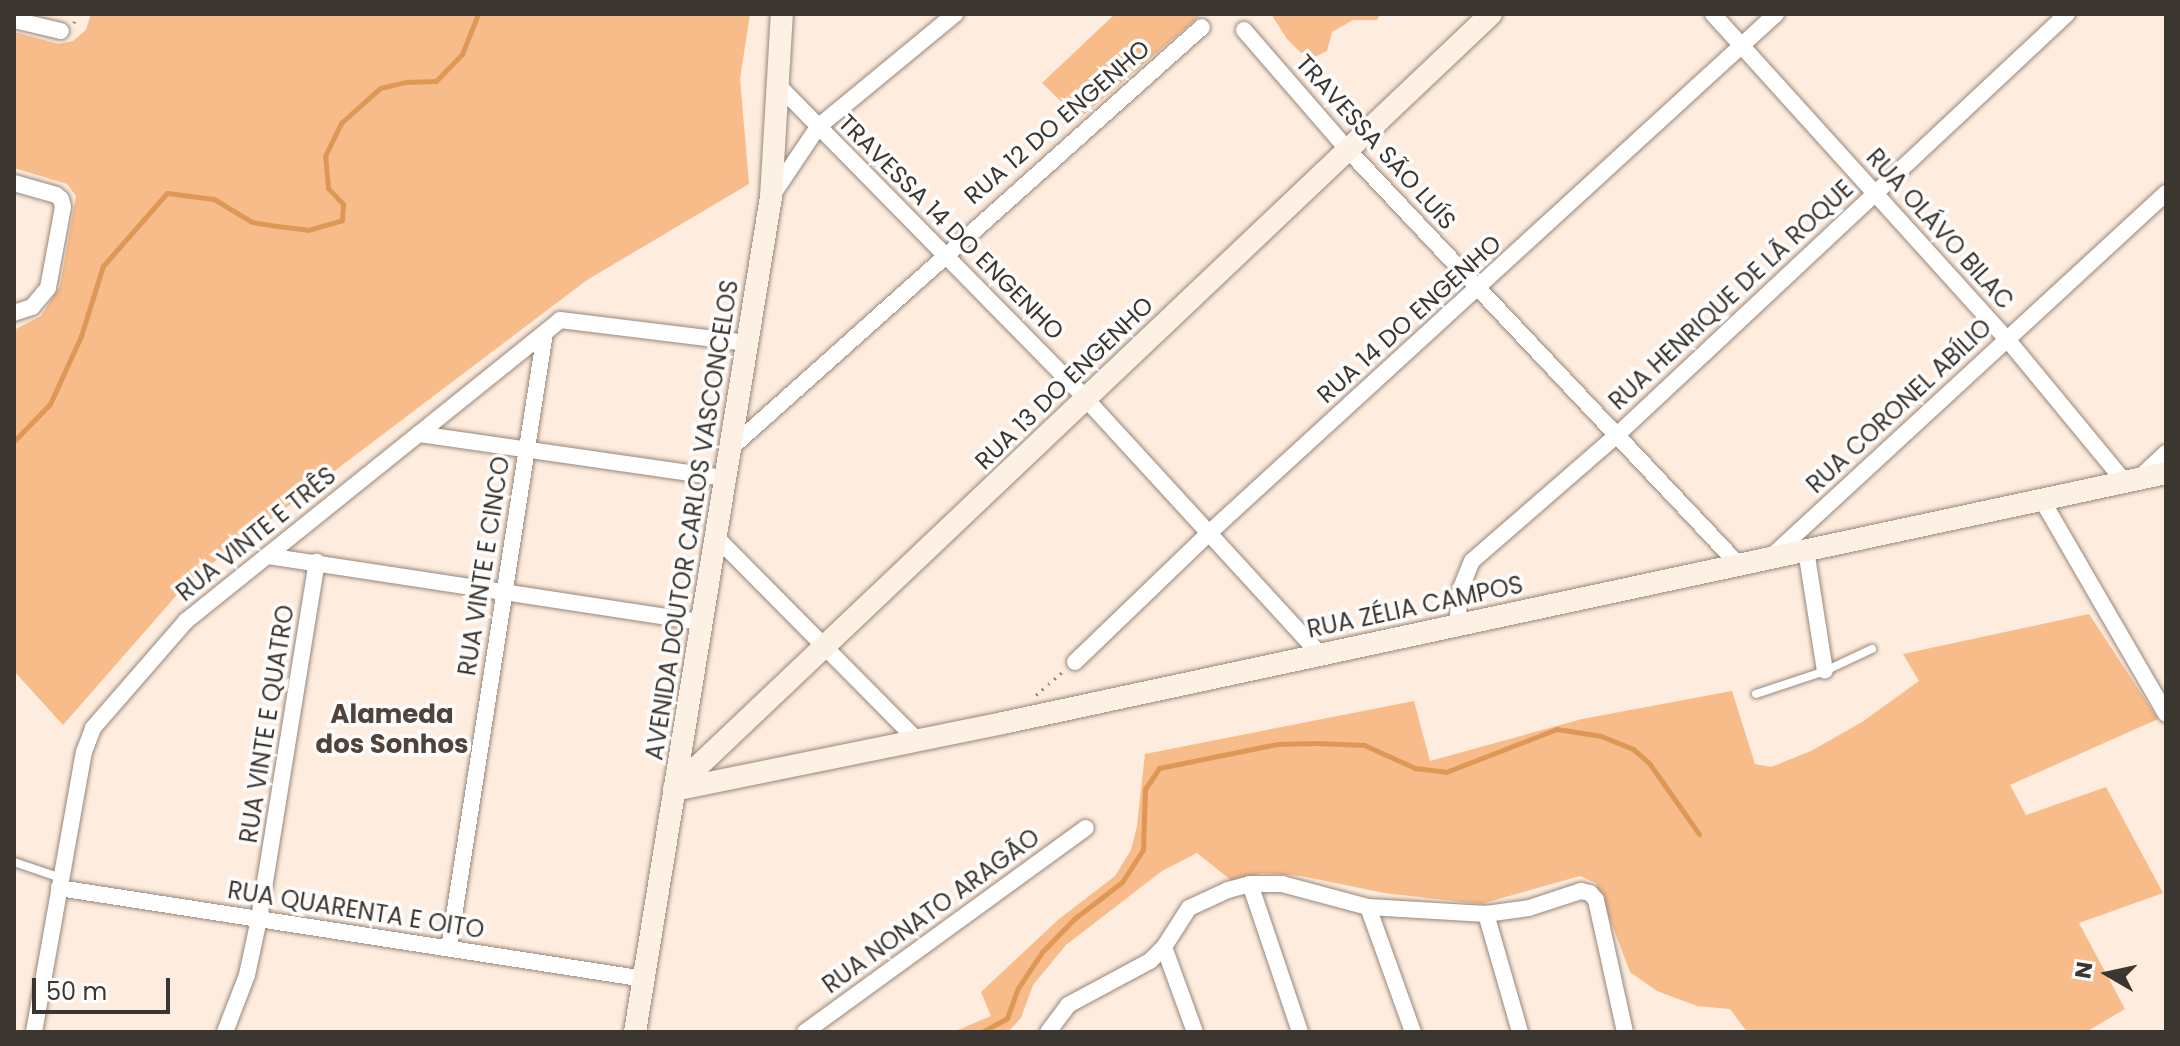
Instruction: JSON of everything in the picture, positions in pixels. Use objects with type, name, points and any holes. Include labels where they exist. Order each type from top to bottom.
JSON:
[{"type":"street","name":"AVENIDA DOUTOR CARLOS VASCONCELOS","points":[[635,1032],[771,197],[775,82],[782,14]]},
{"type":"street","points":[[771,197],[818,127],[955,14]]},
{"type":"street","name":"RUA 13 DO ENGENHO","points":[[674,790],[1491,14]]},
{"type":"street","name":"RUA OLÁVO BILAC","points":[[1713,14],[2131,481]]},
{"type":"street","name":"RUA 14 DO ENGENHO","points":[[1075,662],[1209,533],[1776,14]]},
{"type":"street","name":"RUA HENRIQUE DE LÃ ROQUE","points":[[1457,624],[1461,588],[1472,561],[1616,436],[2067,14]]},
{"type":"street","points":[[14,20],[61,31]]},
{"type":"street","name":"RUA 12 DO ENGENHO","points":[[732,447],[945,253],[1202,27]]},
{"type":"street","name":"TRAVESSA SÃO LUÍS","points":[[1244,30],[1348,150],[1738,564]]},
{"type":"street","name":"TRAVESSA 14 DO ENGENHO","points":[[775,82],[1086,399],[1319,653]]},
{"type":"street","points":[[14,183],[56,195],[63,207],[48,288],[32,307],[14,313]]},
{"type":"street","name":"RUA CORONEL ABÍLIO","points":[[1771,557],[2166,193]]},
{"type":"street","name":"RUA VINTE E TRÊS","points":[[34,1032],[77,781],[93,728],[186,621],[560,320],[748,343]]},
{"type":"street","name":"RUA VINTE E CINCO","points":[[449,948],[545,333]]},
{"type":"street","points":[[419,434],[527,447],[726,478]]},
{"type":"street","points":[[2131,481],[2166,453]]},
{"type":"street","name":"RUA ZÉLIA CAMPOS","points":[[674,790],[918,741],[2166,473]]},
{"type":"street","points":[[2042,500],[2166,714]]},
{"type":"street","points":[[717,538],[918,741]]},
{"type":"street","points":[[1806,550],[1825,671]]},
{"type":"street","points":[[268,556],[701,622]]},
{"type":"street","name":"RUA VINTE E QUATRO","points":[[225,1032],[247,975],[259,919],[317,562]]},
{"type":"street","name":"RUA NONATO ARAGÃO","points":[[805,1032],[1086,828]]},
{"type":"street","name":"RUA QUARENTA E OITO","points":[[60,883],[259,919],[645,979]]},
{"type":"street","points":[[1250,884],[1300,1032]]},
{"type":"street","points":[[1054,1028],[1068,1005],[1150,961],[1164,947],[1189,908],[1250,884],[1282,884],[1368,907],[1486,914],[1529,908],[1581,891],[1590,893],[1596,900],[1625,1032]]},
{"type":"street","points":[[1368,907],[1413,1032]]},
{"type":"street","points":[[1486,914],[1520,1032]]},
{"type":"street","points":[[1164,947],[1195,1032]]},
{"type":"lane","points":[[1756,694],[1825,671],[1872,649]]},
{"type":"lane","points":[[14,862],[60,883]]},
{"type":"path","points":[[1027,703],[1075,662]]},
{"type":"shaded area","points":[[91,14],[750,14],[740,79],[749,184],[587,280],[189,581],[63,725],[14,671],[14,330],[41,316],[60,286],[76,196],[67,184],[14,168],[14,32],[59,44],[73,41],[86,30]]},
{"type":"shaded area","points":[[1115,14],[1202,14],[1079,119],[1042,83]]},
{"type":"shaded area","points":[[1271,14],[1380,14],[1377,20],[1353,20],[1332,32],[1327,51],[1308,60],[1287,39]]},
{"type":"shaded area","points":[[2089,614],[2158,719],[2010,785],[2026,815],[2106,787],[2163,893],[2079,923],[2125,1009],[2086,1032],[1747,1032],[1730,1009],[1697,1006],[1657,991],[1630,972],[1596,883],[1580,876],[1481,904],[1384,893],[1301,876],[1262,873],[1232,881],[1197,853],[1162,871],[1066,945],[1033,985],[1021,1018],[1008,1032],[953,1032],[991,1016],[981,992],[1059,919],[1115,876],[1131,850],[1137,826],[1145,754],[1414,701],[1430,761],[1582,719],[1732,691],[1755,764],[1771,767],[1811,751],[1862,722],[1919,681],[1903,654]]},
{"type":"waterway","points":[[14,441],[50,404],[81,336],[103,266],[167,193],[214,199],[252,222],[277,226],[308,230],[342,220],[343,204],[328,188],[325,156],[341,123],[380,88],[406,82],[436,81],[462,54],[478,14]]},
{"type":"waterway","points":[[982,1032],[1007,1018],[1018,988],[1042,952],[1074,919],[1122,882],[1143,850],[1145,789],[1159,768],[1277,744],[1318,743],[1364,745],[1415,768],[1446,772],[1557,729],[1601,736],[1633,749],[1649,763],[1699,834]]},
{"type":"district","name":"Alameda dos Sonhos","points":[[392,730]]}]
